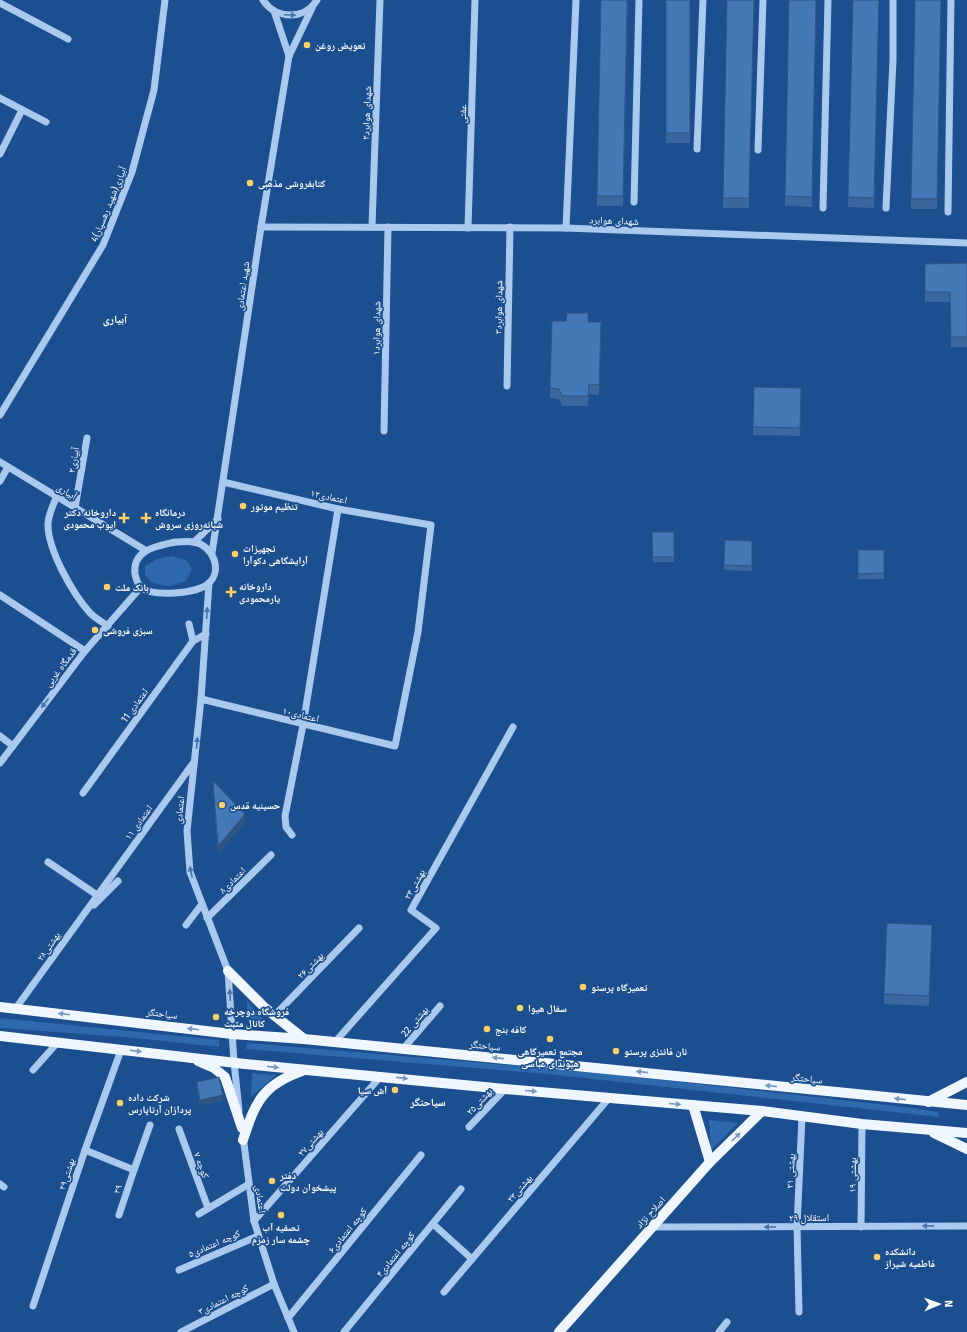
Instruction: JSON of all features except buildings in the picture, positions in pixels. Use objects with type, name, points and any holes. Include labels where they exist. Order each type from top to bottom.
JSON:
[{"type":"main road","points":[[228,971],[265,1008],[304,1039]]},
{"type":"main road","name":"سیاحتگر","points":[[0,1006],[232,1034],[304,1039],[967,1105]]},
{"type":"main road","points":[[0,1036],[306,1070],[762,1111],[862,1124],[967,1133]]},
{"type":"main road","points":[[191,1058],[214,1068],[225,1077],[242,1128]]},
{"type":"main road","points":[[243,1140],[252,1112],[264,1092],[287,1076],[306,1070]]},
{"type":"main road","points":[[927,1102],[967,1082]]},
{"type":"main road","points":[[693,1105],[710,1162]]},
{"type":"main road","name":"اصلاح نژاد","points":[[559,1332],[710,1162],[762,1111]]},
{"type":"main road","points":[[926,1130],[967,1149]]},
{"type":"street","name":"4آبیاری(شهید رهسپار)","points":[[0,415],[106,238],[132,172],[154,90],[165,0]]},
{"type":"street","points":[[263,0],[274,11],[289,56]]},
{"type":"street","points":[[289,56],[317,0]]},
{"type":"street","name":"شهدای هوابرد۲","points":[[372,226],[380,0]]},
{"type":"street","name":"عفتی","points":[[468,228],[475,0]]},
{"type":"street","points":[[566,228],[576,0]]},
{"type":"street","points":[[634,202],[639,0]]},
{"type":"street","points":[[697,149],[703,0]]},
{"type":"street","points":[[758,150],[763,0]]},
{"type":"street","points":[[824,208],[828,0]]},
{"type":"street","points":[[886,208],[893,60],[893,0]]},
{"type":"street","points":[[948,212],[951,0]]},
{"type":"street","points":[[0,3],[68,40]]},
{"type":"street","points":[[274,11],[283,14],[298,15],[312,8]]},
{"type":"street","name":"شهید اعتمادی","points":[[212,553],[261,227],[289,56]]},
{"type":"street","points":[[0,98],[46,122]]},
{"type":"street","points":[[0,154],[22,110]]},
{"type":"street","name":"شهدای هوابرد","points":[[261,227],[388,226],[566,228],[967,244]]},
{"type":"street","name":"شهدای هوابرد۱","points":[[384,431],[388,226]]},
{"type":"street","name":"۳شهدای هوابرد","points":[[507,386],[510,227]]},
{"type":"street","name":"آبیاری۲","points":[[75,508],[87,438]]},
{"type":"street","name":"آبیاری","points":[[0,462],[145,550]]},
{"type":"street","points":[[0,481],[8,467]]},
{"type":"street","name":"اعتمادی۱۲","points":[[223,482],[338,509],[431,525],[418,632],[395,746]]},
{"type":"street","points":[[57,496],[48,523],[49,537],[56,560],[83,604],[91,614],[108,626]]},
{"type":"street","points":[[292,835],[286,827],[285,816],[303,725],[338,509]]},
{"type":"street","points":[[194,542],[218,519]]},
{"type":"street","points":[[175,542],[194,542],[205,547],[212,553],[216,564],[214,573],[209,583],[200,589],[174,593],[148,591],[141,587],[136,579],[135,569],[139,557],[145,550],[175,542]]},
{"type":"street","name":"اعتمادی","points":[[209,583],[202,700],[187,831],[190,872],[228,971],[234,1062],[254,1221],[274,1284],[294,1332]]},
{"type":"street","name":"قدمگاه غربی","points":[[0,763],[85,651],[141,587]]},
{"type":"street","points":[[0,595],[85,651]]},
{"type":"street","points":[[189,624],[192,641]]},
{"type":"street","name":"11 اعتمادی","points":[[83,793],[192,641],[206,634]]},
{"type":"street","name":"اعتمادی۱۰","points":[[202,700],[395,746]]},
{"type":"street","name":"۲۴بهشتی","points":[[335,1042],[436,928],[411,910],[513,726]]},
{"type":"street","points":[[0,736],[12,746]]},
{"type":"street","name":"۱۱ اعتمادی","points":[[97,895],[196,760]]},
{"type":"street","name":"اعتمادی۸","points":[[208,918],[271,855]]},
{"type":"street","points":[[48,862],[97,895]]},
{"type":"street","points":[[77,922],[118,881]]},
{"type":"street","name":"۲۸بهشتی","points":[[16,1008],[97,895]]},
{"type":"street","points":[[186,925],[202,904]]},
{"type":"street","name":"۲۶بهشتی","points":[[275,1015],[359,928]]},
{"type":"street","name":"22 بهشتی","points":[[403,1049],[440,1006]]},
{"type":"street","points":[[33,1070],[58,1042]]},
{"type":"street","name":"۲۹بهشتی","points":[[33,1306],[85,1150],[121,1050]]},
{"type":"street","name":"۲۷بهشتی","points":[[254,1221],[381,1076]]},
{"type":"street","name":"۲۵بهشتی","points":[[469,1128],[505,1089]]},
{"type":"street","name":"۲۳بهشتی","points":[[444,1292],[609,1098]]},
{"type":"street","name":"۲۱ بهشتی","points":[[799,1312],[797,1227],[802,1116]]},
{"type":"street","name":"۱۹ بهشتی","points":[[861,1227],[862,1124]]},
{"type":"street","name":"۲۹","points":[[119,1215],[150,1125]]},
{"type":"street","name":"کوچه ۷","points":[[179,1129],[208,1208]]},
{"type":"street","points":[[85,1150],[134,1170]]},
{"type":"street","name":"کوچه اعتمادی۶","points":[[288,1318],[421,1155]]},
{"type":"street","points":[[199,1214],[249,1184]]},
{"type":"street","name":"کوچه اعتمادی۴","points":[[344,1332],[461,1189]]},
{"type":"street","points":[[433,1224],[472,1259]]},
{"type":"street","name":"۲۹ استقلال","points":[[652,1227],[967,1226]]},
{"type":"street","name":"کوچه اعتمادی۵","points":[[179,1270],[258,1236]]},
{"type":"street","name":"کوچه اعتمادی۳","points":[[181,1332],[274,1284]]},
{"type":"street","points":[[719,1332],[727,1322]]},
{"type":"shaded area","points":[[172,556],[186,560],[192,569],[186,581],[169,586],[152,583],[145,575],[145,566],[157,559]]},
{"type":"shaded area","points":[[247,1001],[267,1024],[248,1023]]},
{"type":"shaded area","points":[[0,1018],[219,1040],[219,1047],[125,1037],[0,1028]]},
{"type":"shaded area","points":[[247,1043],[601,1073],[905,1107],[938,1112],[939,1117],[547,1074],[246,1049]]},
{"type":"shaded area","points":[[252,1073],[276,1075],[251,1097]]},
{"type":"shaded area","points":[[709,1120],[738,1123],[711,1150]]},
{"type":"place","name":"تعویض روغن","points":[[307,45]]},
{"type":"place","name":"کتابفروشی مذهبی","points":[[250,183]]},
{"type":"place","name":"تنظیم موتور","points":[[243,506]]},
{"type":"place","name":"داروخانه دکتر ایوب محمودی","points":[[124,518]]},
{"type":"place","name":"درمانگاه شبانه‌روزی سروش","points":[[146,518]]},
{"type":"place","name":"تجهیزات آرایشگاهی دکوآرا","points":[[235,554]]},
{"type":"place","name":"بانک ملت","points":[[107,587]]},
{"type":"place","name":"داروخانه یارمحمودی","points":[[231,592]]},
{"type":"place","name":"سبزی فروشی","points":[[95,630]]},
{"type":"place","name":"حسینیه قدس","points":[[222,805]]},
{"type":"place","name":"تعمیرگاه پرستو","points":[[583,987]]},
{"type":"place","name":"سفال هیوا","points":[[520,1008]]},
{"type":"place","name":"فروشگاه دوچرخه کانال مثبت","points":[[216,1017]]},
{"type":"place","name":"کافه بنج","points":[[487,1029]]},
{"type":"place","name":"مجتمع تعمیرگاهی هیوندای عباسی","points":[[550,1039]]},
{"type":"place","name":"نان فانتزی پرستو","points":[[616,1051]]},
{"type":"place","name":"آش سیا","points":[[395,1090]]},
{"type":"place","name":"شرکت داده پردازان آرتاپارس","points":[[120,1103]]},
{"type":"place","name":"دفتر پیشخوان دولت","points":[[272,1181]]},
{"type":"place","name":"تصفیه آب چشمه سار زمزم","points":[[281,1215]]},
{"type":"place","name":"دانشکده فاطمیه شیراز","points":[[877,1257]]},
{"type":"district","name":"آبیاری","points":[[115,319]]},
{"type":"district","name":"سیاحتگر","points":[[428,1102]]}]
